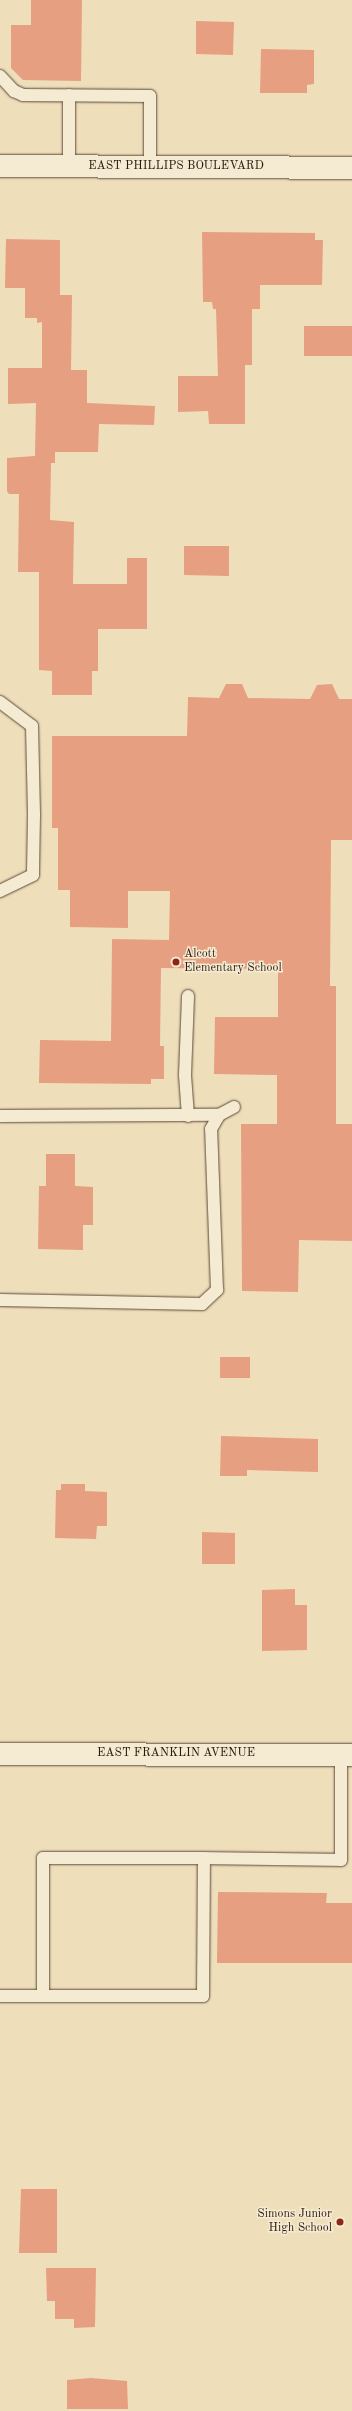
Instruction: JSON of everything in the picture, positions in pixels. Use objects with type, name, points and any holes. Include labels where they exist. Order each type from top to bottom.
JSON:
[{"type":"street","name":"EAST PHILLIPS BOULEVARD","points":[[0,166],[352,168]]},
{"type":"street","name":"EAST FRANKLIN AVENUE","points":[[0,1754],[347,1755]]},
{"type":"lane","points":[[0,76],[14,91],[23,95],[150,96],[150,167]]},
{"type":"lane","points":[[69,95],[69,167]]},
{"type":"lane","points":[[0,702],[32,726],[34,815],[33,875],[0,891]]},
{"type":"lane","points":[[188,996],[185,1075],[188,1116]]},
{"type":"lane","points":[[0,1116],[219,1115],[234,1107]]},
{"type":"lane","points":[[0,1300],[202,1304],[217,1290],[211,1129],[219,1115]]},
{"type":"lane","points":[[43,1995],[44,1858],[341,1860],[347,1755]]},
{"type":"lane","points":[[0,1996],[203,1996],[204,1858]]},
{"type":"building","points":[[31,0],[82,0],[81,81],[23,80],[11,68],[11,25],[31,25]]},
{"type":"building","points":[[196,21],[234,22],[233,55],[196,54]]},
{"type":"building","points":[[261,49],[314,50],[314,84],[307,85],[307,93],[260,93]]},
{"type":"building","points":[[202,232],[315,233],[315,240],[323,240],[322,285],[260,285],[260,309],[252,309],[252,365],[245,365],[245,424],[209,424],[208,411],[178,412],[178,376],[218,376],[216,309],[213,309],[212,302],[203,302]]},
{"type":"building","points":[[6,239],[60,240],[60,295],[72,295],[71,370],[87,370],[87,403],[155,406],[154,425],[99,424],[98,452],[55,452],[55,463],[51,463],[50,520],[74,522],[73,584],[127,584],[127,558],[147,558],[147,629],[98,629],[98,671],[92,671],[92,695],[52,695],[52,671],[39,670],[39,572],[18,572],[19,494],[9,494],[7,491],[7,458],[35,456],[36,403],[8,404],[8,368],[42,368],[42,322],[37,323],[37,318],[25,318],[25,288],[5,288]]},
{"type":"building","points":[[304,326],[352,326],[352,356],[304,356]]},
{"type":"building","points":[[184,546],[229,546],[229,576],[184,575]]},
{"type":"building","points":[[226,684],[242,684],[248,698],[310,699],[317,685],[332,684],[339,699],[352,699],[352,840],[331,840],[330,986],[336,986],[336,1124],[352,1124],[352,1241],[299,1240],[298,1292],[242,1291],[241,1124],[277,1124],[277,1075],[214,1074],[215,1017],[278,1017],[278,969],[161,968],[160,1046],[164,1046],[164,1079],[151,1079],[151,1084],[39,1083],[40,1040],[111,1041],[112,939],[169,940],[170,891],[128,891],[128,928],[70,927],[70,890],[58,890],[58,828],[52,828],[52,736],[187,736],[188,697],[219,698]]},
{"type":"building","points":[[46,1154],[75,1154],[75,1186],[93,1187],[93,1225],[83,1225],[83,1250],[38,1249],[39,1186],[46,1186]]},
{"type":"building","points":[[220,1357],[250,1357],[250,1378],[220,1378]]},
{"type":"building","points":[[221,1436],[318,1439],[318,1472],[247,1470],[247,1476],[220,1476]]},
{"type":"building","points":[[61,1484],[85,1484],[85,1491],[107,1492],[107,1526],[97,1526],[96,1539],[55,1538],[56,1490],[61,1490]]},
{"type":"building","points":[[202,1532],[235,1533],[235,1564],[202,1564]]},
{"type":"building","points":[[295,1589],[295,1605],[307,1605],[307,1650],[262,1651],[262,1590]]},
{"type":"building","points":[[218,1892],[327,1893],[326,1903],[352,1903],[352,1963],[217,1963]]},
{"type":"building","points":[[21,2189],[57,2189],[57,2253],[19,2253]]},
{"type":"building","points":[[46,2268],[96,2268],[95,2327],[74,2328],[74,2319],[55,2319],[55,2301],[47,2301]]},
{"type":"building","points":[[91,2378],[127,2381],[128,2409],[67,2409],[67,2380]]},
{"type":"place","name":"Alcott Elementary School","points":[[176,962]]},
{"type":"place","name":"Simons Junior High School","points":[[340,2222]]}]
